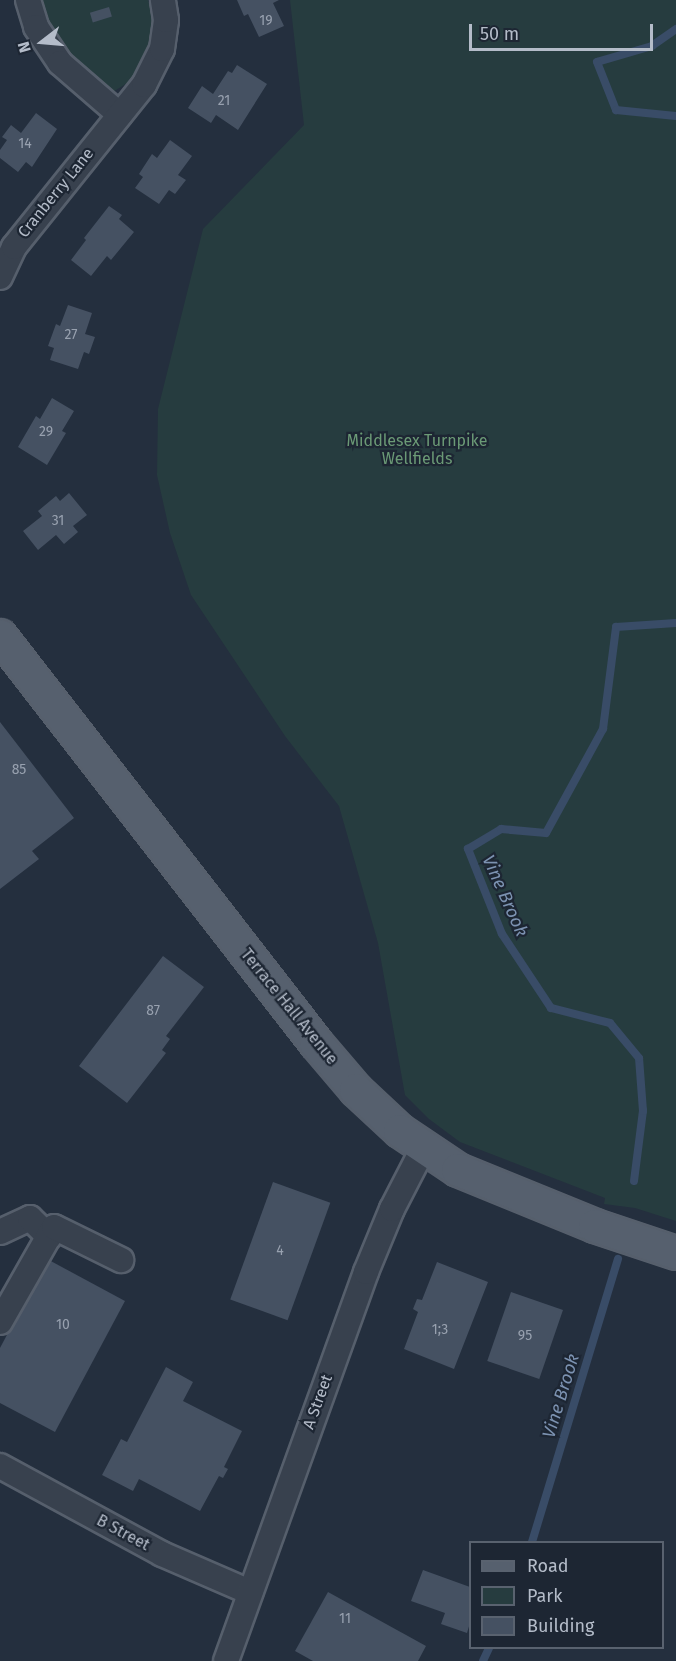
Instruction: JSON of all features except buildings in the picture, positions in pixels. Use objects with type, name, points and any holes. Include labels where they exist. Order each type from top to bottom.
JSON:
[{"type":"main road","name":"Terrace Hall Avenue","points":[[0,636],[316,1043],[356,1090],[400,1131],[458,1170],[595,1226],[676,1253]]},
{"type":"street","points":[[28,0],[36,27],[60,63],[120,115]]},
{"type":"street","name":"Cranberry Lane","points":[[0,277],[20,238],[144,85],[162,50],[166,20],[163,0]]},
{"type":"street","name":"A Street","points":[[226,1661],[366,1272],[392,1209],[424,1147]]},
{"type":"street","points":[[0,1232],[30,1218],[49,1237]]},
{"type":"street","points":[[0,1322],[54,1227],[121,1260]]},
{"type":"street","points":[[0,1287],[26,1277]]},
{"type":"street","name":"B Street","points":[[0,1466],[162,1554],[250,1592]]},
{"type":"green space","points":[[37,0],[148,0],[153,18],[148,52],[134,79],[111,93],[51,45]]},
{"type":"green space","name":"Middlesex Turnpike Wellfields","points":[[290,0],[676,0],[676,1221],[635,1208],[604,1204],[605,1198],[460,1142],[429,1119],[405,1095],[378,943],[339,806],[285,736],[191,595],[170,533],[157,475],[158,409],[203,229],[304,125]]},
{"type":"waterway","name":"Vine Brook","points":[[676,29],[652,46],[597,62],[616,110],[676,116]]},
{"type":"waterway","name":"Vine Brook","points":[[634,1181],[643,1111],[639,1058],[610,1023],[551,1008],[502,934],[468,849],[501,829],[546,833],[603,729],[616,627],[676,623]]},
{"type":"waterway","name":"Vine Brook","points":[[532,1541],[618,1259]]},
{"type":"waterway","name":"Vine Brook","points":[[483,1661],[489,1649]]}]
